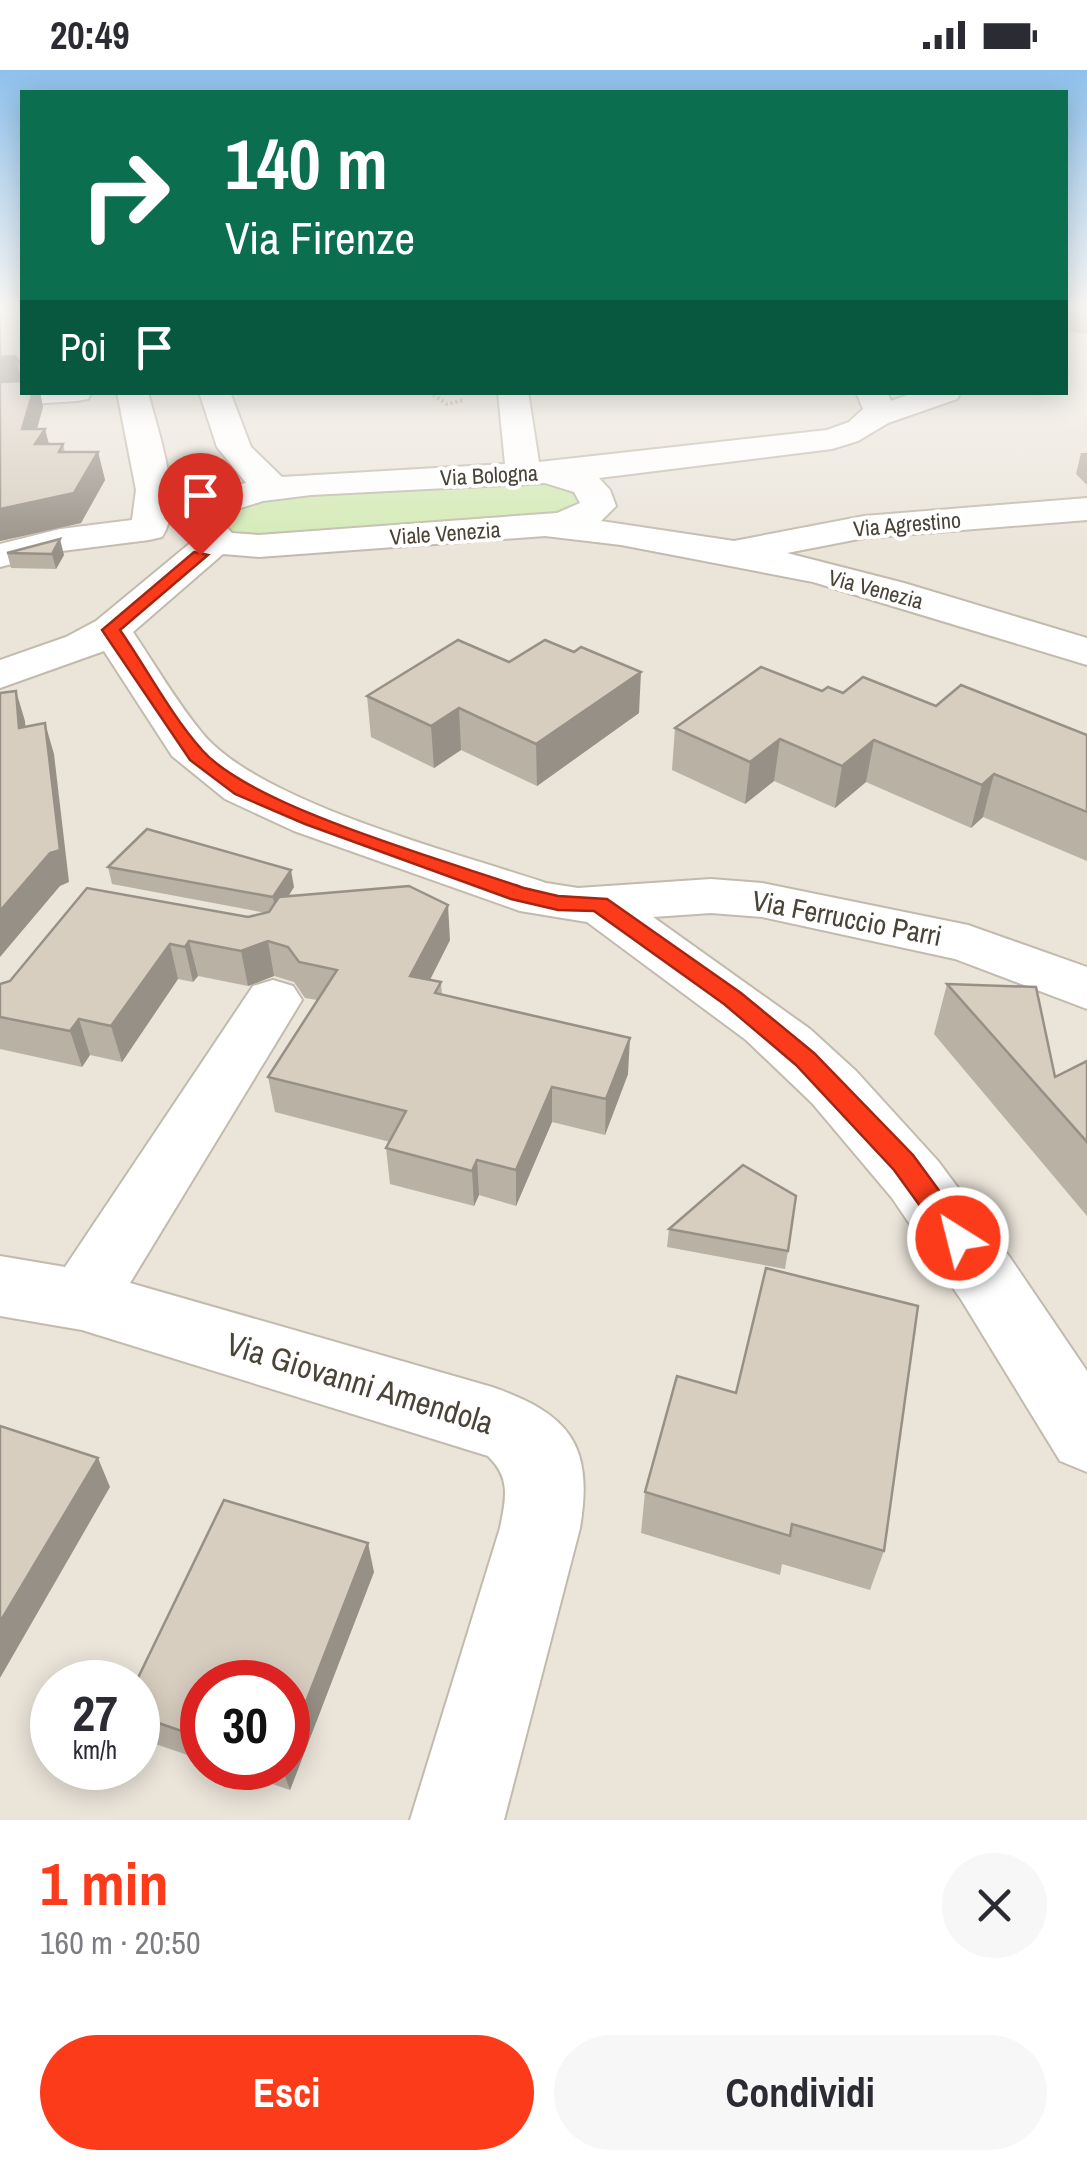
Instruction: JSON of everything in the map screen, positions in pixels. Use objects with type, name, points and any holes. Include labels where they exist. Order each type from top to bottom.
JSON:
[{"type":"street","points":[[0,397],[31,395]]},
{"type":"street","points":[[133,395],[154,490],[149,529]]},
{"type":"street","points":[[215,395],[226,436],[245,465],[275,488]]},
{"type":"street","points":[[513,395],[533,472],[577,480],[599,498]]},
{"type":"street","name":"Via Bologna","points":[[210,525],[225,496],[275,488],[702,457],[836,437],[862,428],[874,404],[928,395]]},
{"type":"street","points":[[0,675],[81,646],[111,630],[210,525],[226,436]]},
{"type":"street","name":"Via Bologna","points":[[599,498],[632,476],[702,457]]},
{"type":"street","name":"Viale Venezia","points":[[210,525],[259,546],[540,526],[583,517],[594,510],[599,498]]},
{"type":"street","name":"Via Venezia","points":[[599,498],[662,538]]},
{"type":"street","name":"Via Agrestino","points":[[730,553],[864,527],[1087,509]]},
{"type":"street","points":[[0,556],[60,540],[149,529],[163,538],[210,525]]},
{"type":"street","name":"Via Venezia","points":[[540,526],[662,538],[730,553],[926,602],[1087,652]]},
{"type":"street","name":"Via Ferruccio Parri","points":[[111,630],[188,746],[242,790],[312,820],[519,894],[558,903],[711,896],[762,900],[968,943],[1087,990]]},
{"type":"street","points":[[599,904],[758,1018],[866,1119],[903,1162],[977,1264],[1087,1436]]},
{"type":"street","points":[[40,1292],[272,1000]]},
{"type":"street","name":"Via Giovanni Amendola","points":[[40,1292],[492,1422],[514,1430],[540,1454],[546,1495],[540,1528],[457,1820]]},
{"type":"path","points":[[434,395],[447,404]]},
{"type":"shaded area","points":[[0,392],[20,392],[20,395],[1068,395],[1068,392],[1087,392],[1087,1820],[0,1820]]},
{"type":"green space","points":[[544,479],[575,491],[579,498],[575,505],[551,517],[249,537],[233,533],[224,520],[226,512],[271,495]]},
{"type":"building","points":[[0,392],[20,392],[20,395],[32,395],[22,429],[45,429],[35,444],[63,444],[59,452],[98,452],[74,493],[0,509]]},
{"type":"building","points":[[60,539],[52,554],[7,553]]},
{"type":"building","points":[[458,640],[509,662],[545,640],[574,652],[581,647],[641,672],[536,744],[459,708],[431,726],[367,696]]},
{"type":"building","points":[[761,667],[822,691],[828,687],[843,693],[863,677],[936,706],[961,685],[1087,735],[1087,812],[994,774],[982,785],[874,740],[842,766],[780,739],[750,762],[675,728]]},
{"type":"building","points":[[16,691],[19,728],[45,723],[60,850],[50,853],[0,911],[0,693]]},
{"type":"building","points":[[147,829],[291,870],[273,897],[108,867]]},
{"type":"building","points":[[409,886],[448,905],[410,976],[441,982],[435,993],[630,1038],[606,1099],[552,1087],[516,1170],[477,1160],[472,1171],[386,1148],[406,1111],[268,1077],[337,970],[299,962],[288,947],[268,941],[241,951],[189,941],[185,947],[170,944],[111,1026],[79,1019],[70,1031],[0,1017],[0,984],[10,981],[87,888],[248,917],[269,912],[279,897]]},
{"type":"building","points":[[947,984],[1036,987],[1055,1077],[1087,1061],[1087,1142]]},
{"type":"building","points":[[743,1165],[796,1196],[788,1251],[669,1229]]},
{"type":"building","points":[[766,1268],[918,1306],[884,1551],[792,1524],[790,1536],[645,1492],[677,1376],[736,1393]]},
{"type":"building","points":[[0,1426],[98,1458],[0,1622]]},
{"type":"building","points":[[224,1500],[368,1543],[310,1692],[310,1660],[180,1660],[180,1730],[160,1724],[160,1660],[147,1660]]},
{"type":"route","points":[[200,555],[111,630],[197,756],[242,790],[312,820],[519,894],[558,903],[599,904],[732,998],[805,1059],[903,1162],[958,1238]]}]
